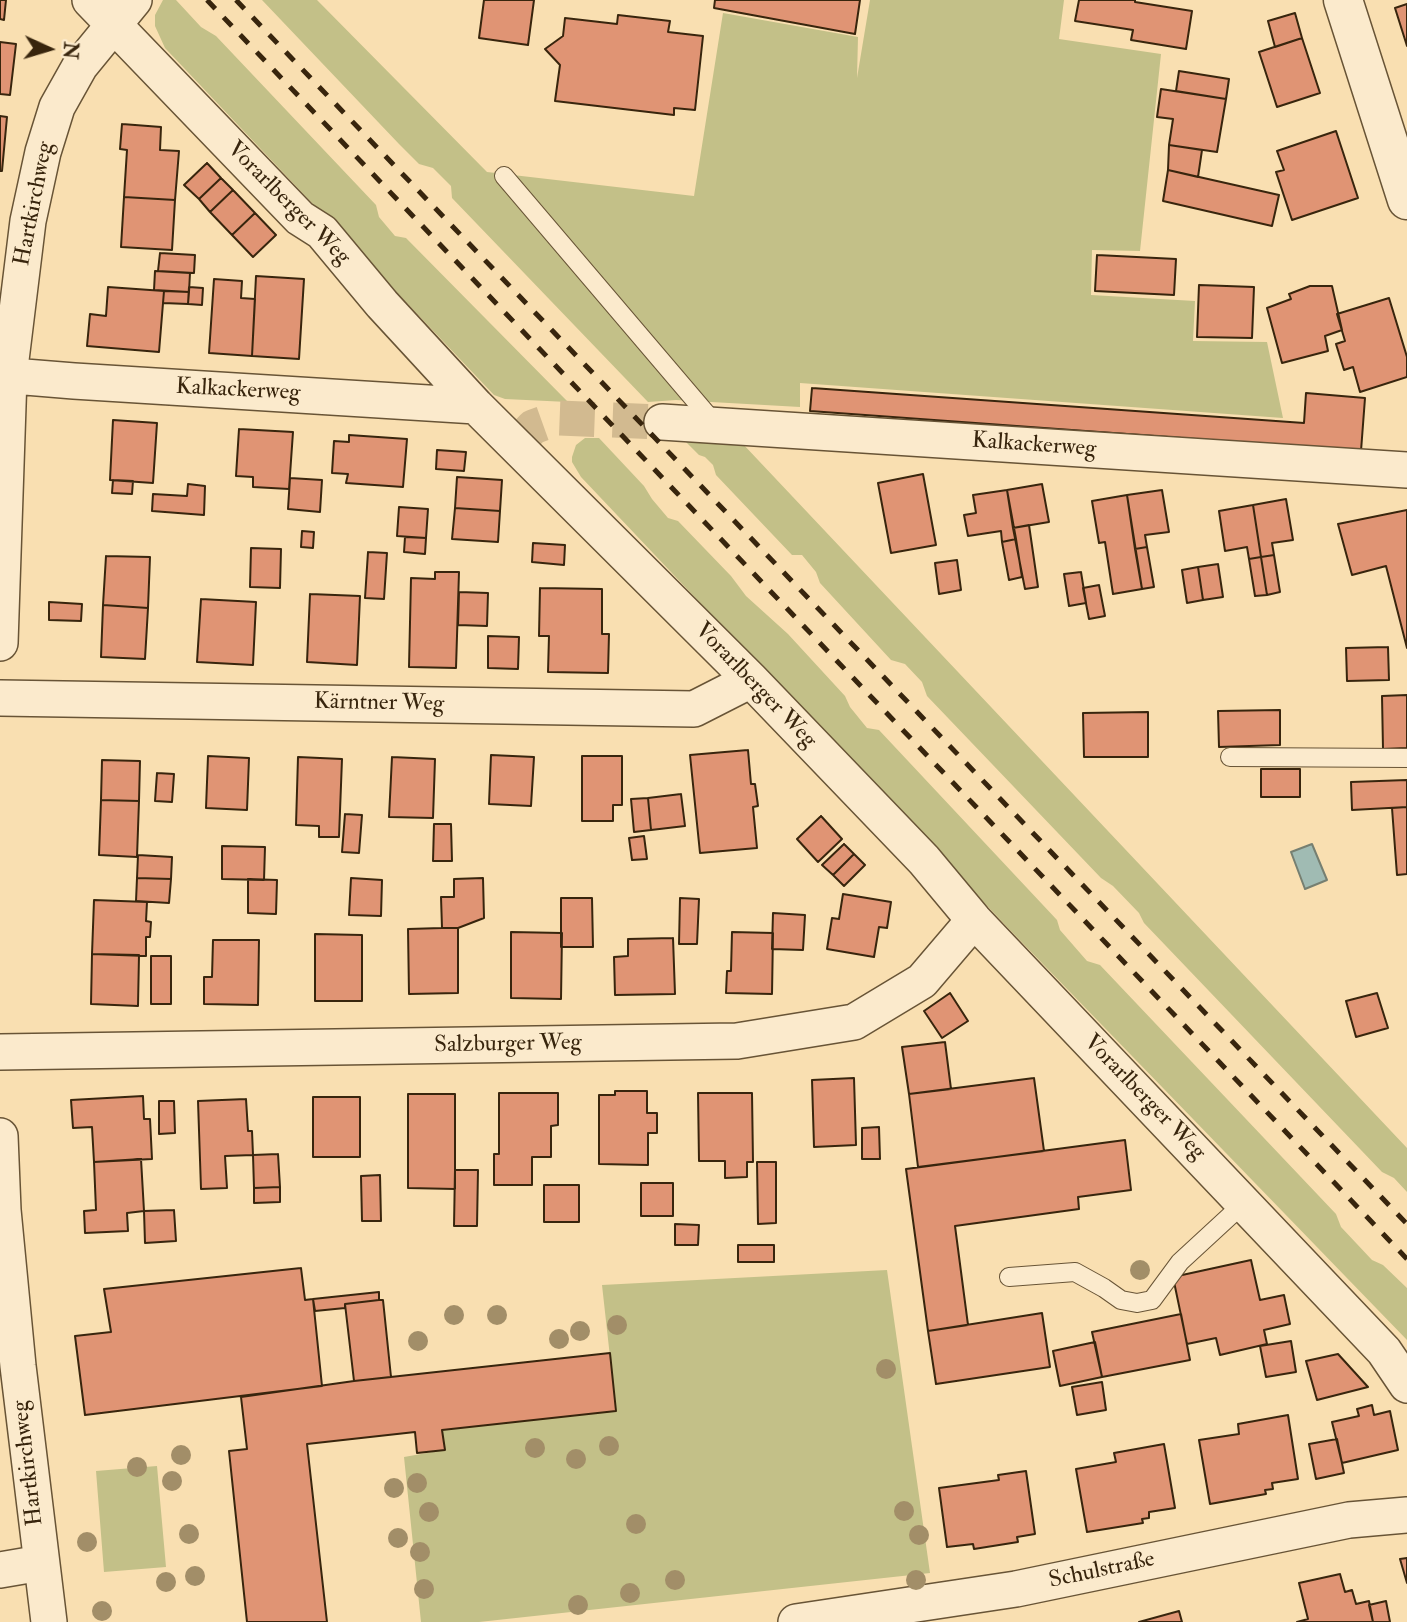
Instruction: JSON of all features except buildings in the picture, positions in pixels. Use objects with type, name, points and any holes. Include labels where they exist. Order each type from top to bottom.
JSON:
[{"type":"street","points":[[1343,0],[1407,200]]},
{"type":"street","name":"Hartkirchweg","points":[[0,643],[5,375],[28,220],[43,152],[57,107],[112,8]]},
{"type":"street","name":"Vorarlberger Weg","points":[[112,8],[300,218],[322,232],[382,304],[476,406],[751,680],[924,860],[974,920],[1384,1351],[1407,1385]]},
{"type":"street","name":"Kalkackerweg","points":[[5,375],[476,406]]},
{"type":"street","name":"Kalkackerweg","points":[[662,422],[1407,470]]},
{"type":"street","name":"Kärntner Weg","points":[[0,698],[694,709],[751,680]]},
{"type":"street","name":"Salzburger Weg","points":[[0,1052],[737,1041],[854,1022],[922,981],[974,920]]},
{"type":"street","name":"Hartkirchweg","points":[[0,1136],[3,1210],[18,1366],[48,1622]]},
{"type":"street","name":"Schulstraße","points":[[796,1622],[1016,1588],[1349,1520],[1407,1515]]},
{"type":"street","points":[[0,1570],[41,1563]]},
{"type":"lane","points":[[504,176],[716,425]]},
{"type":"lane","points":[[1230,757],[1407,758]]},
{"type":"lane","points":[[1009,1277],[1075,1272],[1121,1300],[1137,1303],[1152,1300],[1180,1262],[1244,1203]]},
{"type":"shaded area","points":[[163,0],[176,0],[201,27],[216,36],[376,205],[379,217],[395,236],[406,238],[568,402],[505,399],[494,395],[165,48],[155,26],[155,15]]},
{"type":"shaded area","points":[[262,0],[317,0],[487,172],[694,196],[723,13],[858,37],[857,78],[870,0],[1064,0],[1059,39],[1161,54],[1140,251],[1092,250],[1091,295],[1195,301],[1193,341],[1267,342],[1283,418],[800,383],[800,407],[676,400],[648,402],[452,198],[451,186],[433,168],[419,164]]},
{"type":"shaded area","points":[[585,438],[599,438],[644,486],[668,518],[678,521],[731,576],[746,596],[788,634],[845,696],[850,707],[867,728],[879,730],[1057,920],[1060,930],[1087,961],[1100,965],[1336,1214],[1341,1227],[1372,1260],[1383,1265],[1407,1288],[1407,1340],[1009,929],[581,477],[572,457],[576,445]]},
{"type":"shaded area","points":[[684,440],[742,443],[1407,1148],[1407,1192],[1394,1178],[1382,1172],[1144,923],[1139,913],[1113,886],[1101,878],[927,696],[922,682],[905,664],[891,660],[820,583],[816,572],[802,555],[792,555],[716,475],[713,465]]},
{"type":"shaded area","points":[[887,1270],[930,1573],[479,1622],[421,1622],[404,1457],[444,1450],[442,1430],[616,1411],[602,1285]]},
{"type":"shaded area","points":[[157,1466],[166,1567],[104,1572],[96,1471]]},
{"type":"water","points":[[1312,844],[1327,880],[1305,889],[1291,852]]},
{"type":"tunnel","points":[[516,445],[533,427],[558,418],[662,422]]},
{"type":"railway","points":[[207,0],[1407,1259]]},
{"type":"railway","points":[[236,0],[1407,1224]]}]
